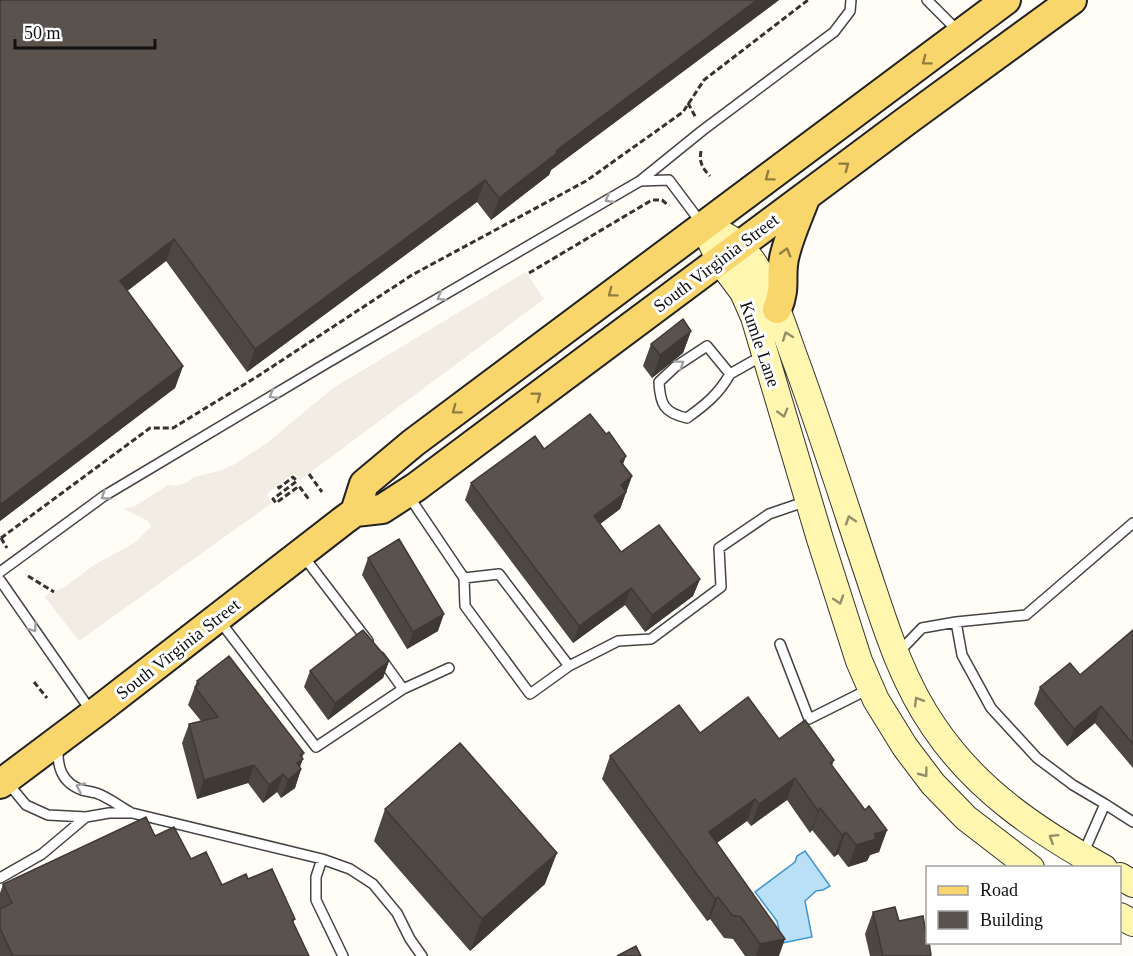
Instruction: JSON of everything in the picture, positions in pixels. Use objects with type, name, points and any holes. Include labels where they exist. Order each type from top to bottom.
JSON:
[{"type":"main road","name":"South Virginia Street","points":[[355,512],[364,484],[413,442],[1006,0]]},
{"type":"main road","name":"South Virginia Street","points":[[3,782],[355,512],[382,509],[406,493],[1072,0]]},
{"type":"main road","points":[[1026,34],[1095,0]]},
{"type":"main road","points":[[777,309],[784,285],[782,268],[785,253],[806,196]]},
{"type":"street","name":"Kumle Lane","points":[[704,225],[729,253],[766,285],[777,309],[827,447],[896,655],[913,693],[934,728],[961,762],[992,794],[1023,819],[1093,862]]},
{"type":"street","name":"Kumle Lane","points":[[729,253],[742,292],[754,317],[808,501],[859,661],[871,688],[905,747],[933,784],[966,818],[1030,866]]},
{"type":"street","points":[[871,688],[896,655]]},
{"type":"lane","points":[[0,572],[104,496],[639,181],[834,32],[850,11],[851,0]]},
{"type":"lane","points":[[927,0],[960,34]]},
{"type":"lane","points":[[639,181],[669,180],[704,225]]},
{"type":"lane","points":[[730,374],[707,346],[675,367],[659,382],[660,399],[672,415],[687,418],[711,401],[722,389],[730,374],[753,361],[766,357]]},
{"type":"lane","points":[[406,493],[464,578],[465,606],[530,694],[569,666],[618,640],[651,639],[722,587],[719,548],[769,514],[808,501]]},
{"type":"lane","points":[[896,655],[922,628],[1026,615],[1133,523]]},
{"type":"lane","points":[[301,553],[404,689]]},
{"type":"lane","points":[[464,578],[499,574],[569,666]]},
{"type":"lane","points":[[0,580],[94,714]]},
{"type":"lane","points":[[218,618],[316,747],[404,689],[449,668]]},
{"type":"lane","points":[[956,622],[962,655],[991,708],[1037,758],[1073,785],[1133,822]]},
{"type":"lane","points":[[780,644],[809,719],[871,688]]},
{"type":"lane","points":[[58,740],[57,762],[63,776],[80,789],[97,793],[132,813]]},
{"type":"lane","points":[[3,782],[26,805],[48,815],[87,817],[109,813],[132,813],[322,859],[350,869],[373,884],[397,913],[410,939],[422,956]]},
{"type":"lane","points":[[1093,862],[1105,804]]},
{"type":"lane","points":[[0,878],[42,854],[87,817]]},
{"type":"lane","points":[[322,859],[316,877],[316,900],[343,956]]},
{"type":"path","points":[[7,548],[1,539],[150,428],[173,428],[258,376],[411,275],[586,181],[683,112],[704,80],[808,0]]},
{"type":"path","points":[[688,103],[697,120]]},
{"type":"path","points":[[704,144],[700,153],[700,161],[703,169],[710,176]]},
{"type":"path","points":[[529,273],[652,200],[662,200],[669,206]]},
{"type":"path","points":[[309,474],[322,492]]},
{"type":"path","points":[[278,486],[279,488],[294,477],[297,481],[273,499],[276,503],[300,486],[310,501]]},
{"type":"path","points":[[28,576],[54,592]]},
{"type":"path","points":[[34,682],[47,699]]},
{"type":"shaded area","points":[[526,272],[544,299],[300,480],[294,473],[267,494],[272,503],[79,641],[44,596],[65,587],[94,565],[136,542],[151,526],[148,521],[124,509],[135,506],[168,485],[176,486],[186,483],[194,477],[233,465],[267,443],[333,388]]},
{"type":"water","points":[[805,851],[830,886],[816,891],[805,901],[812,937],[782,943],[777,921],[755,892],[795,862],[797,856]]},
{"type":"building","points":[[0,0],[757,0],[556,151],[557,153],[499,198],[485,180],[255,349],[174,239],[120,281],[183,366],[0,505]]},
{"type":"building","points":[[683,319],[691,331],[660,355],[651,344]]},
{"type":"building","points":[[590,414],[606,434],[609,432],[626,456],[620,461],[632,476],[621,485],[626,492],[594,516],[621,552],[659,525],[700,579],[652,615],[631,588],[579,626],[471,483],[535,436],[544,449]]},
{"type":"building","points":[[399,539],[444,614],[413,632],[368,558]]},
{"type":"building","points":[[363,630],[389,661],[335,703],[310,671]]},
{"type":"building","points":[[1133,630],[1133,744],[1101,706],[1074,729],[1040,687],[1070,663],[1080,675]]},
{"type":"building","points":[[229,656],[304,753],[300,755],[303,759],[297,763],[301,769],[288,780],[283,774],[269,785],[254,765],[204,780],[189,724],[218,717],[195,687],[199,684],[197,681]]},
{"type":"building","points":[[748,697],[779,739],[805,720],[834,760],[830,763],[865,810],[869,806],[887,830],[874,834],[876,839],[856,845],[846,832],[842,835],[820,808],[818,811],[795,778],[759,804],[755,799],[709,832],[785,939],[760,944],[741,917],[732,915],[718,897],[715,899],[610,756],[679,705],[700,733]]},
{"type":"building","points":[[460,743],[557,853],[482,919],[385,809]]},
{"type":"building","points":[[146,817],[155,836],[174,827],[191,859],[206,852],[222,885],[246,874],[248,879],[272,869],[309,956],[13,956],[0,928],[0,909],[12,903],[3,884]]},
{"type":"building","points":[[895,907],[899,921],[923,916],[926,944],[929,944],[931,955],[883,956],[873,912]]},
{"type":"building","points":[[636,946],[641,956],[617,956]]}]
